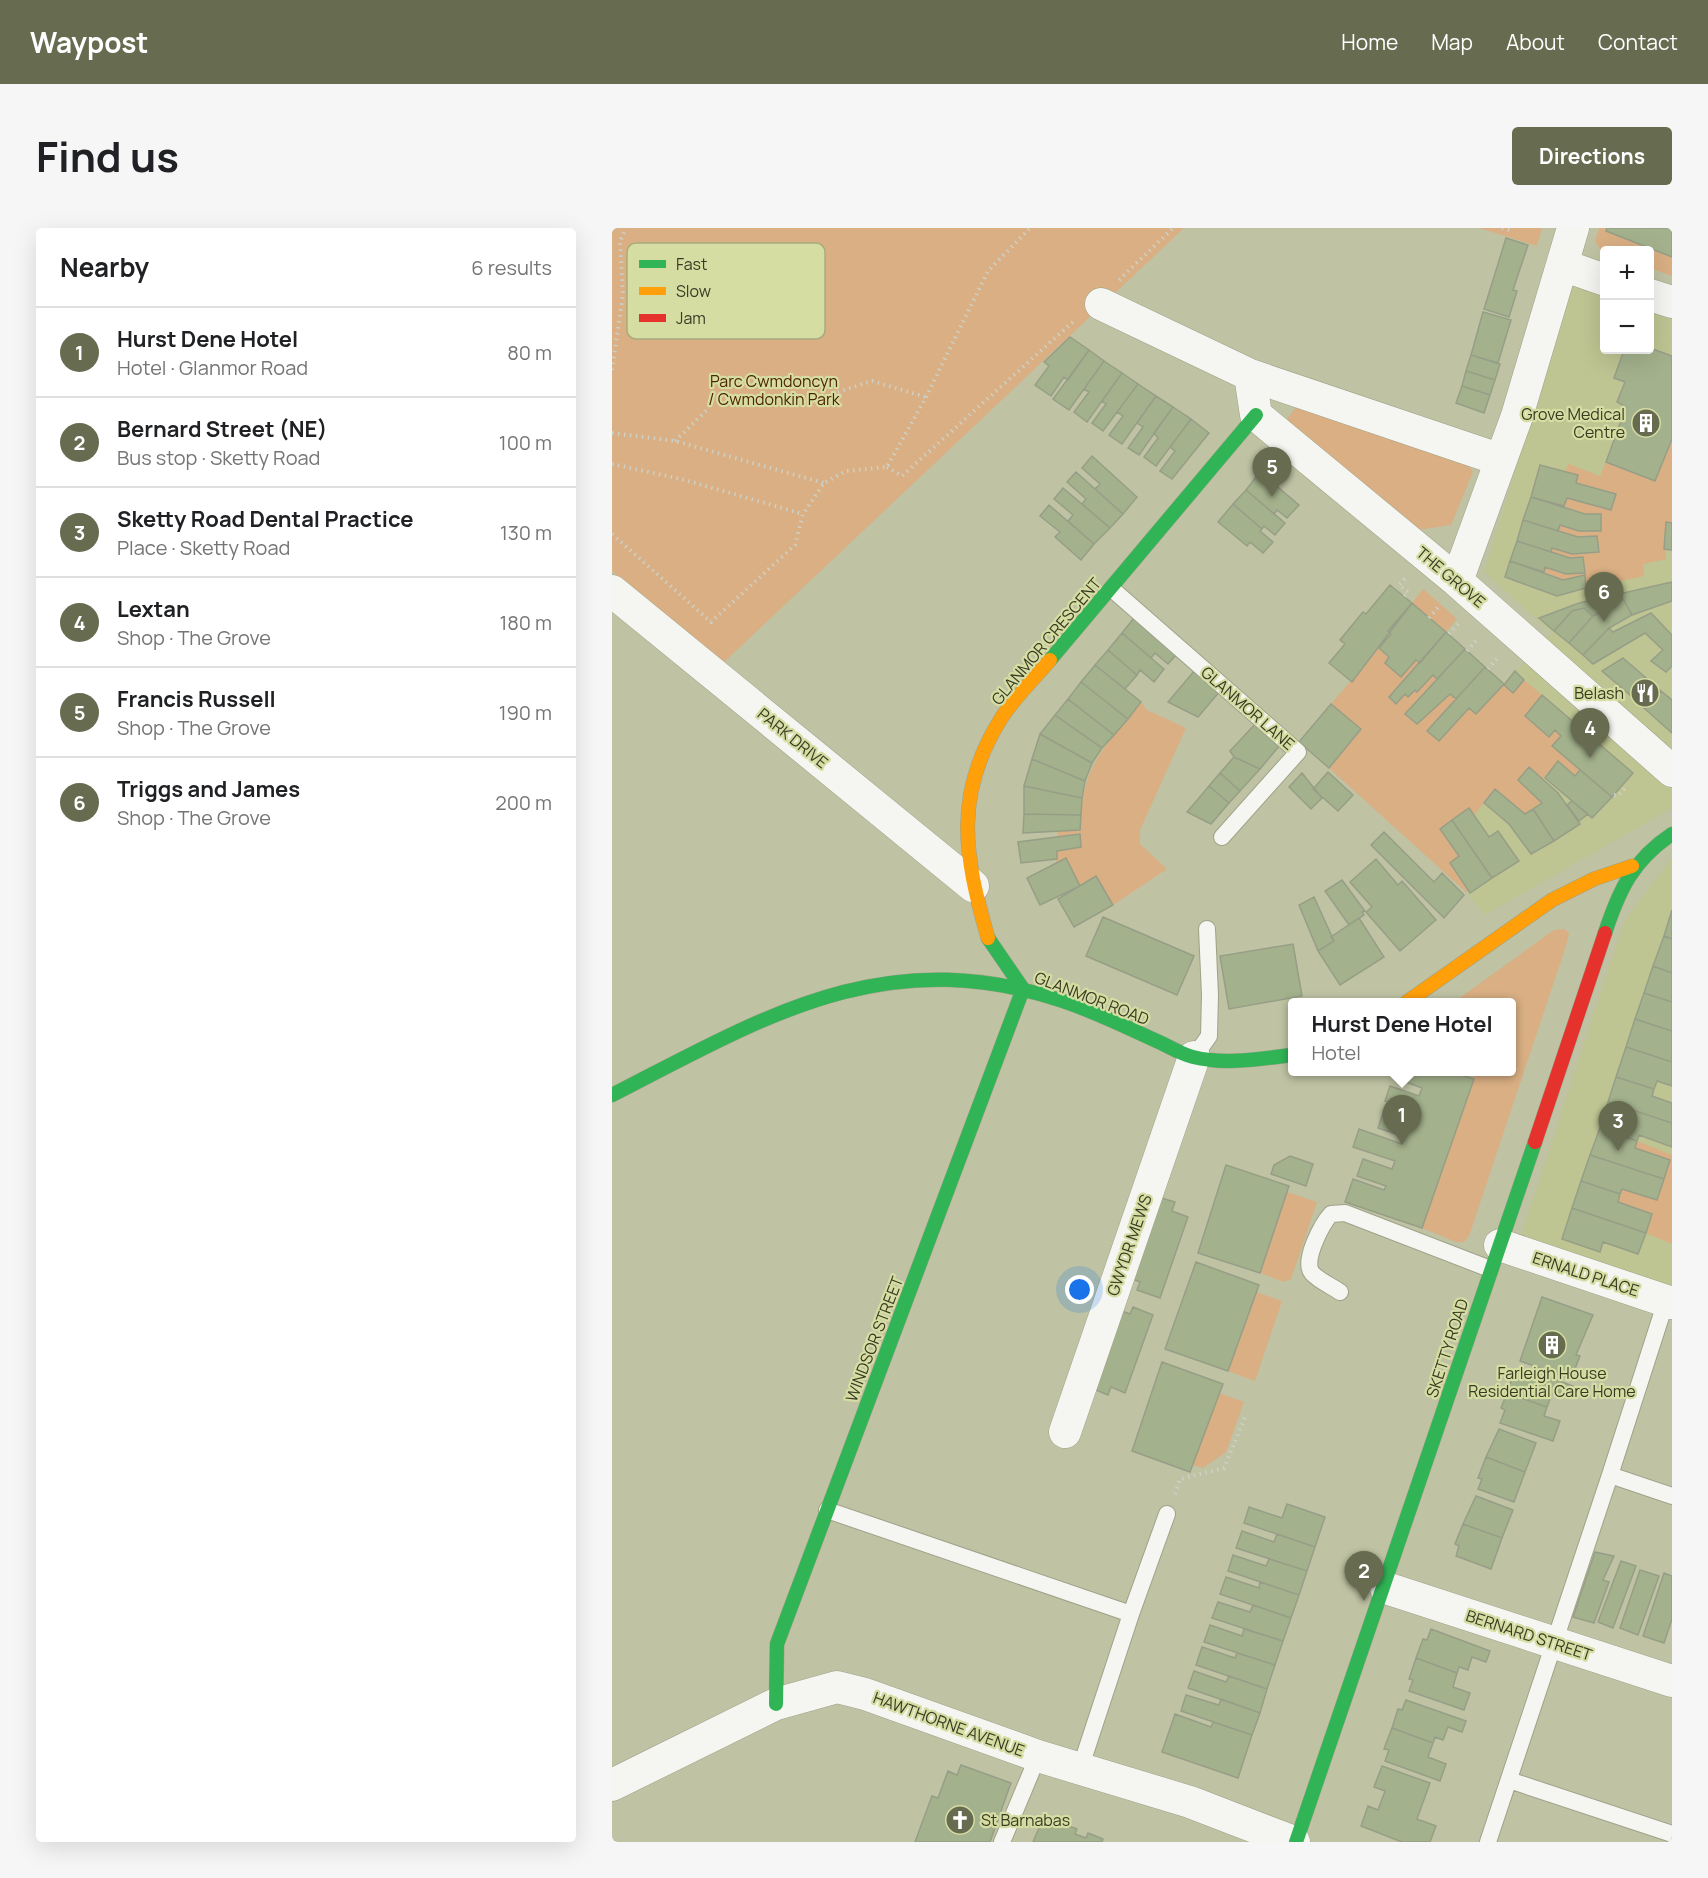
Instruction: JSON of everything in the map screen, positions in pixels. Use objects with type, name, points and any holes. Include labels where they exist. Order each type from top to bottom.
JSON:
[{"type":"street","points":[[1450,592],[1502,460],[1573,228]]},
{"type":"street","points":[[1562,265],[1600,278]]},
{"type":"street","points":[[1654,296],[1672,302]]},
{"type":"street","points":[[1097,302],[1250,375],[1502,460]]},
{"type":"street","points":[[1250,375],[1256,415]]},
{"type":"street","name":"GLANMOR CRESCENT","points":[[1023,989],[989,941],[973,886],[966,816],[978,763],[1003,716],[1256,415]]},
{"type":"street","name":"THE GROVE","points":[[1256,415],[1450,592],[1672,771]]},
{"type":"street","name":"PARK DRIVE","points":[[612,591],[973,886]]},
{"type":"street","points":[[1413,998],[1552,900],[1593,879],[1632,866],[1651,847],[1672,834]]},
{"type":"street","name":"SKETTY ROAD","points":[[1295,1842],[1386,1588],[1611,915],[1632,866]]},
{"type":"street","name":"GLANMOR ROAD","points":[[612,1095],[776,1012],[850,987],[908,978],[968,978],[1023,989],[1063,1001],[1194,1057],[1248,1061],[1288,1056]]},
{"type":"street","name":"WINDSOR STREET","points":[[776,1704],[777,1644],[1023,989]]},
{"type":"street","name":"GWYDR MEWS","points":[[1065,1432],[1194,1057]]},
{"type":"street","name":"ERNALD PLACE","points":[[1495,1257],[1669,1302]]},
{"type":"street","name":"BERNARD STREET","points":[[1386,1588],[1672,1681]]},
{"type":"street","name":"HAWTHORNE AVENUE","points":[[612,1785],[776,1704],[837,1687],[865,1694],[1038,1756],[1190,1803],[1295,1842]]},
{"type":"lane","name":"GLANMOR LANE","points":[[1112,589],[1298,752],[1222,837]]},
{"type":"lane","points":[[1194,1057],[1209,1036],[1207,930]]},
{"type":"lane","points":[[1340,1292],[1312,1273],[1308,1262],[1322,1224],[1331,1214],[1345,1213],[1495,1257]]},
{"type":"lane","points":[[1488,1842],[1669,1302]]},
{"type":"lane","points":[[1610,1475],[1672,1497]]},
{"type":"lane","points":[[827,1510],[1131,1614]]},
{"type":"lane","points":[[1080,1769],[1167,1514]]},
{"type":"lane","points":[[1002,1842],[1038,1756]]},
{"type":"lane","points":[[1509,1780],[1672,1834]]},
{"type":"path","points":[[612,370],[623,294],[620,241],[626,228]]},
{"type":"path","points":[[887,467],[926,397],[988,271],[1030,228]]},
{"type":"path","points":[[612,534],[711,622],[795,545],[803,514],[824,483],[846,471],[887,467],[902,476],[1097,302],[1173,228]]},
{"type":"path","points":[[1502,228],[1512,231]]},
{"type":"path","points":[[832,394],[873,381],[926,397]]},
{"type":"path","points":[[675,441],[708,409]]},
{"type":"path","points":[[612,433],[675,441],[824,483]]},
{"type":"path","points":[[612,464],[686,480],[803,514]]},
{"type":"path","points":[[1404,596],[1408,592],[1399,585],[1409,573]]},
{"type":"path","points":[[1429,618],[1450,592]]},
{"type":"path","points":[[1449,634],[1462,619]]},
{"type":"path","points":[[1467,651],[1480,635]]},
{"type":"path","points":[[1488,669],[1501,653]]},
{"type":"path","points":[[1614,795],[1619,795],[1625,788]]},
{"type":"path","points":[[1167,1514],[1180,1479],[1224,1468],[1246,1415]]},
{"type":"shaded area","points":[[1574,281],[1600,291],[1600,354],[1654,354],[1654,309],[1672,316],[1672,808],[1485,915],[1466,892],[1382,815],[1552,633],[1484,572]]},
{"type":"shaded area","points":[[1672,857],[1672,1290],[1520,1239],[1624,922]]},
{"type":"green space","name":"Parc Cwmdoncyn / Cwmdonkin Park","points":[[612,228],[1184,228],[720,666],[612,571]]},
{"type":"green space","points":[[1479,228],[1542,228],[1537,246]]},
{"type":"green space","points":[[1599,228],[1607,228],[1607,231],[1644,246],[1600,246],[1600,249],[1595,242]]},
{"type":"green space","points":[[1654,250],[1672,257],[1672,276],[1654,269]]},
{"type":"green space","points":[[1303,398],[1459,453],[1473,472],[1451,525],[1418,530],[1284,423]]},
{"type":"green space","points":[[1672,439],[1672,523],[1666,523],[1666,559],[1643,564],[1644,576],[1586,588],[1585,575],[1563,580],[1544,572],[1545,567],[1566,574],[1585,572],[1583,557],[1570,558],[1551,552],[1552,548],[1572,554],[1599,552],[1597,536],[1578,537],[1558,531],[1560,525],[1579,531],[1601,531],[1601,514],[1585,514],[1564,506],[1567,498],[1611,510],[1616,494],[1576,483],[1578,475],[1565,472],[1568,464],[1600,476],[1606,462],[1655,480]]},
{"type":"green space","points":[[1423,589],[1457,619],[1446,632],[1412,603]]},
{"type":"green space","points":[[1379,648],[1389,657],[1385,663],[1401,677],[1416,660],[1420,663],[1389,697],[1396,704],[1405,694],[1409,697],[1415,690],[1417,692],[1433,675],[1437,679],[1406,714],[1416,724],[1450,694],[1456,699],[1427,730],[1439,741],[1469,708],[1476,714],[1515,671],[1504,685],[1513,692],[1524,680],[1542,695],[1525,716],[1549,737],[1555,730],[1561,736],[1553,746],[1580,770],[1575,776],[1558,761],[1543,780],[1528,767],[1518,780],[1542,803],[1525,814],[1495,789],[1474,815],[1469,809],[1441,828],[1459,856],[1450,863],[1469,891],[1466,892],[1329,768],[1331,704]]},
{"type":"green space","points":[[1141,702],[1147,710],[1186,728],[1140,830],[1140,844],[1167,869],[1113,905],[1097,877],[1080,886],[1066,858],[1056,863],[1057,851],[1081,847],[1080,834],[1058,837],[1057,830],[1080,830],[1081,808],[1090,774],[1105,746]]},
{"type":"green space","points":[[1565,929],[1569,934],[1565,949],[1469,1236],[1464,1242],[1456,1242],[1422,1228],[1474,1076],[1516,1076],[1516,998],[1460,998],[1554,930]]},
{"type":"green space","points":[[1637,1141],[1672,1155],[1672,1244],[1646,1233],[1652,1214],[1618,1202],[1622,1189],[1670,1160],[1635,1148]]},
{"type":"green space","points":[[1287,1192],[1317,1202],[1291,1279],[1284,1282],[1260,1273]]},
{"type":"green space","points":[[1256,1292],[1282,1301],[1255,1381],[1228,1371]]},
{"type":"green space","points":[[1219,1393],[1244,1402],[1226,1452],[1203,1468],[1192,1465]]},
{"type":"building","points":[[1607,228],[1672,228],[1672,257],[1654,250],[1654,246],[1644,246],[1606,231]]},
{"type":"building","points":[[1506,238],[1528,245],[1513,290],[1517,291],[1509,317],[1484,309]]},
{"type":"building","points":[[1483,312],[1511,320],[1498,363],[1471,355]]},
{"type":"building","points":[[1070,337],[1089,350],[1068,380],[1064,377],[1051,396],[1035,385],[1049,366],[1044,362]]},
{"type":"building","name":"Grove Medical Centre","points":[[1654,349],[1672,356],[1672,439],[1655,481],[1606,462],[1626,407],[1617,402],[1625,382],[1614,378],[1623,354],[1654,354]]},
{"type":"building","points":[[1089,350],[1104,361],[1069,410],[1053,399]]},
{"type":"building","points":[[1471,355],[1500,364],[1495,380],[1466,371]]},
{"type":"building","points":[[1104,361],[1122,373],[1087,422],[1074,412],[1089,392],[1084,389]]},
{"type":"building","points":[[1466,371],[1495,380],[1490,395],[1462,386]]},
{"type":"building","points":[[1122,373],[1138,384],[1103,431],[1092,423],[1106,404],[1102,401]]},
{"type":"building","points":[[1138,384],[1156,396],[1122,444],[1109,435],[1123,416],[1117,412]]},
{"type":"building","points":[[1462,386],[1490,395],[1484,413],[1456,403]]},
{"type":"building","points":[[1156,396],[1173,407],[1139,455],[1128,448],[1143,427],[1137,423]]},
{"type":"building","points":[[1173,407],[1191,419],[1156,466],[1144,457],[1158,438],[1154,433]]},
{"type":"building","points":[[1191,419],[1209,433],[1172,479],[1160,471],[1175,451],[1170,447]]},
{"type":"building","points":[[1092,456],[1137,497],[1123,514],[1095,489],[1100,484],[1082,468]]},
{"type":"building","points":[[1540,465],[1578,475],[1576,483],[1616,494],[1611,510],[1567,498],[1564,506],[1531,497]]},
{"type":"building","points":[[1076,472],[1123,514],[1110,528],[1082,504],[1086,499],[1067,482]]},
{"type":"building","points":[[1260,472],[1299,505],[1287,518],[1277,510],[1274,514],[1246,490]]},
{"type":"building","points":[[1063,488],[1110,528],[1094,544],[1068,521],[1073,515],[1054,499]]},
{"type":"building","points":[[1246,490],[1285,523],[1275,535],[1264,526],[1262,529],[1233,504]]},
{"type":"building","points":[[1531,497],[1585,514],[1601,514],[1601,531],[1579,531],[1560,525],[1558,531],[1523,520]]},
{"type":"building","points":[[1233,504],[1262,529],[1260,531],[1273,542],[1263,553],[1250,542],[1247,546],[1218,522]]},
{"type":"building","points":[[1049,505],[1094,544],[1081,560],[1055,537],[1060,532],[1040,516]]},
{"type":"building","points":[[1523,520],[1578,537],[1597,536],[1599,552],[1572,554],[1552,548],[1551,552],[1517,541]]},
{"type":"building","points":[[1666,522],[1672,523],[1672,550],[1664,549]]},
{"type":"building","points":[[1517,541],[1570,558],[1583,557],[1585,573],[1566,574],[1545,567],[1544,572],[1510,561]]},
{"type":"building","points":[[1510,561],[1563,580],[1585,575],[1586,588],[1557,596],[1505,577]]},
{"type":"building","points":[[1672,582],[1672,601],[1632,615],[1623,599],[1593,616],[1584,608],[1572,611],[1554,631],[1539,618],[1579,603]]},
{"type":"building","points":[[1390,585],[1412,603],[1352,682],[1329,663],[1345,644],[1340,640],[1363,612],[1366,614]]},
{"type":"building","points":[[1623,599],[1632,615],[1609,628],[1583,655],[1569,643],[1593,616]]},
{"type":"building","points":[[1412,603],[1446,632],[1420,663],[1416,660],[1401,677],[1385,663],[1389,657],[1379,648],[1391,634],[1388,631]]},
{"type":"building","points":[[1584,608],[1593,616],[1569,643],[1554,631],[1572,611]]},
{"type":"building","points":[[1651,613],[1672,635],[1672,666],[1666,672],[1651,661],[1663,650],[1645,633],[1593,664],[1583,655],[1609,628],[1613,632]]},
{"type":"building","points":[[1134,618],[1177,654],[1168,664],[1155,653],[1151,658],[1122,633]]},
{"type":"building","points":[[1446,632],[1465,649],[1437,679],[1433,675],[1417,692],[1415,690],[1408,697],[1405,694],[1396,704],[1389,697]]},
{"type":"building","points":[[1122,633],[1164,669],[1154,682],[1140,670],[1137,675],[1108,650]]},
{"type":"building","points":[[1465,649],[1485,667],[1456,699],[1450,694],[1417,724],[1405,714]]},
{"type":"building","points":[[1108,650],[1137,675],[1125,689],[1095,665]]},
{"type":"building","points":[[1623,658],[1645,677],[1630,695],[1602,671]]},
{"type":"building","points":[[1095,665],[1141,702],[1128,719],[1081,682]]},
{"type":"building","points":[[1485,667],[1504,684],[1476,714],[1469,708],[1439,741],[1427,731]]},
{"type":"building","points":[[1195,670],[1220,691],[1198,717],[1168,702]]},
{"type":"building","points":[[1515,671],[1524,680],[1513,693],[1504,685]]},
{"type":"building","name":"Belash","points":[[1645,677],[1661,691],[1645,709],[1630,695]]},
{"type":"building","points":[[1081,682],[1128,719],[1114,735],[1068,699]]},
{"type":"building","points":[[1661,691],[1672,700],[1672,733],[1645,709]]},
{"type":"building","points":[[1542,695],[1633,773],[1612,797],[1552,746],[1561,736],[1555,730],[1549,737],[1525,716]]},
{"type":"building","points":[[1068,699],[1114,735],[1102,748],[1055,715]]},
{"type":"building","points":[[1331,704],[1361,729],[1329,768],[1299,742]]},
{"type":"building","points":[[1055,715],[1102,748],[1092,763],[1040,734]]},
{"type":"building","points":[[1256,723],[1280,745],[1260,769],[1234,757],[1230,751]]},
{"type":"building","points":[[1040,734],[1092,763],[1085,781],[1032,759]]},
{"type":"building","points":[[1234,757],[1260,769],[1240,791],[1220,773]]},
{"type":"building","points":[[1032,759],[1085,781],[1082,798],[1024,786]]},
{"type":"building","points":[[1558,761],[1575,776],[1580,770],[1612,797],[1592,818],[1545,778]]},
{"type":"building","points":[[1529,767],[1558,793],[1580,824],[1554,841],[1533,809],[1542,803],[1518,780]]},
{"type":"building","points":[[1328,772],[1353,795],[1338,811],[1313,789]]},
{"type":"building","points":[[1220,773],[1240,791],[1229,803],[1209,786]]},
{"type":"building","points":[[1302,773],[1322,798],[1311,809],[1289,787]]},
{"type":"building","points":[[1024,786],[1082,798],[1081,815],[1024,814]]},
{"type":"building","points":[[1209,786],[1229,803],[1211,824],[1187,812]]},
{"type":"building","points":[[1495,789],[1525,814],[1533,809],[1554,841],[1531,854],[1509,824],[1484,803]]},
{"type":"building","points":[[1572,801],[1588,814],[1579,821],[1567,805]]},
{"type":"building","points":[[1469,808],[1489,837],[1498,831],[1519,861],[1492,878],[1452,820]]},
{"type":"building","points":[[1024,814],[1081,815],[1080,830],[1023,833]]},
{"type":"building","points":[[1452,820],[1492,878],[1470,893],[1450,863],[1459,856],[1440,829]]},
{"type":"building","points":[[1384,832],[1434,882],[1442,873],[1464,895],[1444,918],[1371,845]]},
{"type":"building","points":[[1080,834],[1081,847],[1057,851],[1057,859],[1021,863],[1018,842]]},
{"type":"building","points":[[1066,858],[1080,886],[1040,905],[1027,878]]},
{"type":"building","points":[[1376,859],[1398,885],[1402,881],[1436,920],[1400,951],[1366,912],[1372,907],[1350,882]]},
{"type":"building","points":[[1096,876],[1113,905],[1074,927],[1058,899]]},
{"type":"building","points":[[1342,880],[1365,911],[1362,912],[1364,915],[1349,925],[1325,891]]},
{"type":"building","points":[[1314,897],[1334,941],[1318,951],[1299,905]]},
{"type":"building","points":[[1672,910],[1672,939],[1664,936]]},
{"type":"building","points":[[1103,917],[1194,956],[1177,995],[1086,956]]},
{"type":"building","points":[[1359,918],[1384,957],[1340,985],[1318,951],[1334,941],[1331,937]]},
{"type":"building","points":[[1664,936],[1672,939],[1672,973],[1653,966]]},
{"type":"building","points":[[1293,944],[1302,996],[1229,1009],[1220,956]]},
{"type":"building","points":[[1653,966],[1672,973],[1672,1002],[1644,993]]},
{"type":"building","points":[[1644,993],[1672,1002],[1672,1031],[1635,1019]]},
{"type":"building","points":[[1635,1019],[1672,1031],[1672,1062],[1626,1047]]},
{"type":"building","points":[[1626,1047],[1672,1062],[1672,1086],[1657,1081],[1654,1089],[1616,1077]]},
{"type":"building","points":[[1396,1076],[1465,1076],[1474,1079],[1422,1228],[1345,1202],[1353,1179],[1384,1190],[1386,1186],[1357,1176],[1363,1159],[1392,1169],[1395,1161],[1353,1147],[1359,1129],[1402,1144],[1405,1137],[1378,1128],[1384,1110],[1411,1119],[1413,1111],[1385,1101],[1390,1086],[1419,1096],[1422,1088],[1395,1078]]},
{"type":"building","points":[[1616,1077],[1654,1089],[1652,1096],[1672,1103],[1672,1123],[1608,1102]]},
{"type":"building","points":[[1608,1102],[1672,1123],[1672,1147],[1639,1135],[1637,1141],[1600,1128]]},
{"type":"building","points":[[1600,1128],[1637,1141],[1635,1148],[1670,1160],[1664,1179],[1590,1155]]},
{"type":"building","points":[[1590,1155],[1664,1179],[1657,1200],[1622,1189],[1620,1194],[1581,1181]]},
{"type":"building","points":[[1290,1156],[1313,1164],[1306,1186],[1271,1174],[1274,1165]]},
{"type":"building","points":[[1226,1165],[1289,1186],[1260,1273],[1198,1253]]},
{"type":"building","points":[[1581,1181],[1620,1194],[1618,1202],[1652,1214],[1646,1233],[1572,1208]]},
{"type":"building","points":[[1158,1197],[1175,1202],[1172,1211],[1188,1217],[1160,1298],[1137,1290],[1140,1282],[1130,1278]]},
{"type":"building","points":[[1572,1208],[1646,1233],[1638,1254],[1603,1242],[1600,1252],[1562,1239]]},
{"type":"building","points":[[1196,1262],[1259,1285],[1228,1371],[1165,1349]]},
{"type":"building","name":"Farleigh House Residential Care Home","points":[[1542,1297],[1593,1315],[1576,1355],[1580,1356],[1571,1379],[1520,1361]]},
{"type":"building","points":[[1133,1307],[1153,1315],[1125,1393],[1111,1387],[1108,1395],[1091,1388],[1119,1310],[1130,1314]]},
{"type":"building","points":[[1162,1362],[1223,1384],[1190,1472],[1132,1451]]},
{"type":"building","points":[[1520,1367],[1573,1386],[1570,1397],[1553,1391],[1547,1407],[1507,1393],[1513,1376],[1517,1377]]},
{"type":"building","points":[[1507,1393],[1547,1407],[1544,1416],[1560,1421],[1553,1441],[1500,1423],[1505,1410],[1501,1408]]},
{"type":"building","points":[[1499,1429],[1536,1443],[1525,1472],[1486,1457]]},
{"type":"building","points":[[1486,1457],[1525,1472],[1514,1502],[1478,1489],[1482,1479],[1478,1478]]},
{"type":"building","points":[[1476,1496],[1513,1510],[1502,1538],[1463,1524]]},
{"type":"building","points":[[1287,1504],[1325,1517],[1315,1547],[1244,1523],[1249,1507],[1282,1518]]},
{"type":"building","points":[[1463,1524],[1502,1538],[1491,1569],[1456,1556],[1459,1546],[1455,1544]]},
{"type":"building","points":[[1242,1531],[1274,1542],[1277,1534],[1315,1547],[1307,1571],[1236,1548]]},
{"type":"building","points":[[1595,1552],[1614,1556],[1603,1580],[1609,1582],[1594,1623],[1573,1617]]},
{"type":"building","points":[[1233,1555],[1266,1566],[1269,1559],[1307,1571],[1299,1595],[1228,1571]]},
{"type":"building","points":[[1621,1561],[1636,1566],[1613,1628],[1598,1622]]},
{"type":"building","points":[[1640,1570],[1659,1576],[1638,1635],[1620,1628]]},
{"type":"building","points":[[1664,1573],[1672,1576],[1672,1619],[1664,1643],[1643,1636]]},
{"type":"building","points":[[1226,1577],[1259,1588],[1260,1582],[1299,1595],[1291,1618],[1220,1594]]},
{"type":"building","points":[[1218,1602],[1250,1612],[1253,1605],[1291,1618],[1283,1641],[1212,1618]]},
{"type":"building","points":[[1210,1625],[1242,1636],[1244,1629],[1283,1641],[1275,1665],[1204,1642]]},
{"type":"building","points":[[1431,1629],[1490,1651],[1486,1662],[1472,1657],[1468,1670],[1459,1667],[1457,1673],[1416,1658],[1423,1639],[1427,1640]]},
{"type":"building","points":[[1202,1647],[1235,1658],[1237,1653],[1275,1665],[1267,1689],[1196,1665]]},
{"type":"building","points":[[1416,1658],[1457,1673],[1453,1687],[1470,1693],[1464,1710],[1409,1691],[1413,1680],[1409,1679]]},
{"type":"building","points":[[1194,1671],[1226,1682],[1229,1676],[1267,1689],[1260,1713],[1188,1688]]},
{"type":"building","points":[[1186,1695],[1219,1705],[1221,1699],[1260,1713],[1252,1735],[1181,1711]]},
{"type":"building","points":[[1406,1700],[1466,1721],[1462,1732],[1448,1727],[1443,1740],[1435,1737],[1433,1743],[1392,1728],[1398,1709],[1402,1710]]},
{"type":"building","points":[[1175,1714],[1211,1727],[1213,1722],[1252,1735],[1238,1778],[1162,1752]]},
{"type":"building","points":[[1392,1728],[1433,1743],[1428,1757],[1446,1764],[1440,1781],[1385,1761],[1389,1750],[1384,1749]]},
{"type":"building","name":"St Barnabas","points":[[961,1765],[1011,1783],[990,1842],[915,1842],[932,1796],[938,1798],[948,1771],[957,1775]]},
{"type":"building","points":[[1382,1766],[1430,1783],[1417,1819],[1436,1826],[1430,1842],[1402,1842],[1361,1826],[1368,1806],[1378,1810],[1385,1791],[1374,1787]]},
{"type":"building","points":[[1042,1821],[1061,1828],[1063,1824],[1077,1829],[1075,1834],[1086,1838],[1088,1833],[1103,1839],[1102,1842],[1033,1842]]},
{"type":"traffic: fast","points":[[1050,660],[1256,415]]},
{"type":"traffic: fast","points":[[1605,933],[1622,890],[1637,865],[1672,834]]},
{"type":"traffic: fast","points":[[776,1704],[777,1644],[1023,989],[988,938]]},
{"type":"traffic: fast","points":[[612,1095],[722,1039],[775,1015],[828,996],[883,984],[939,980],[999,985],[1063,1001],[1193,1057],[1230,1061],[1288,1056]]},
{"type":"traffic: fast","points":[[1296,1842],[1535,1142]]},
{"type":"traffic: slow","points":[[988,938],[973,879],[969,852],[970,799],[976,772],[986,745],[1002,717],[1050,660]]},
{"type":"traffic: slow","points":[[1413,998],[1552,900],[1594,879],[1632,866]]},
{"type":"traffic: jam","points":[[1535,1142],[1605,933]]},
{"type":"place","name":"Grove Medical Centre","points":[[1646,423]]},
{"type":"place","name":"Francis Russell","points":[[1272,497]]},
{"type":"place","name":"Triggs and James","points":[[1604,622]]},
{"type":"place","name":"Belash","points":[[1645,693]]},
{"type":"place","name":"Lextan","points":[[1590,758]]},
{"type":"place","name":"Hurst Dene Hotel","points":[[1402,1145]]},
{"type":"place","name":"Sketty Road Dental Practice","points":[[1618,1151]]},
{"type":"place","name":"Farleigh House Residential Care Home","points":[[1552,1345]]},
{"type":"place","name":"Bernard Street (NE)","points":[[1364,1601]]},
{"type":"place","name":"St Barnabas","points":[[960,1820]]}]
